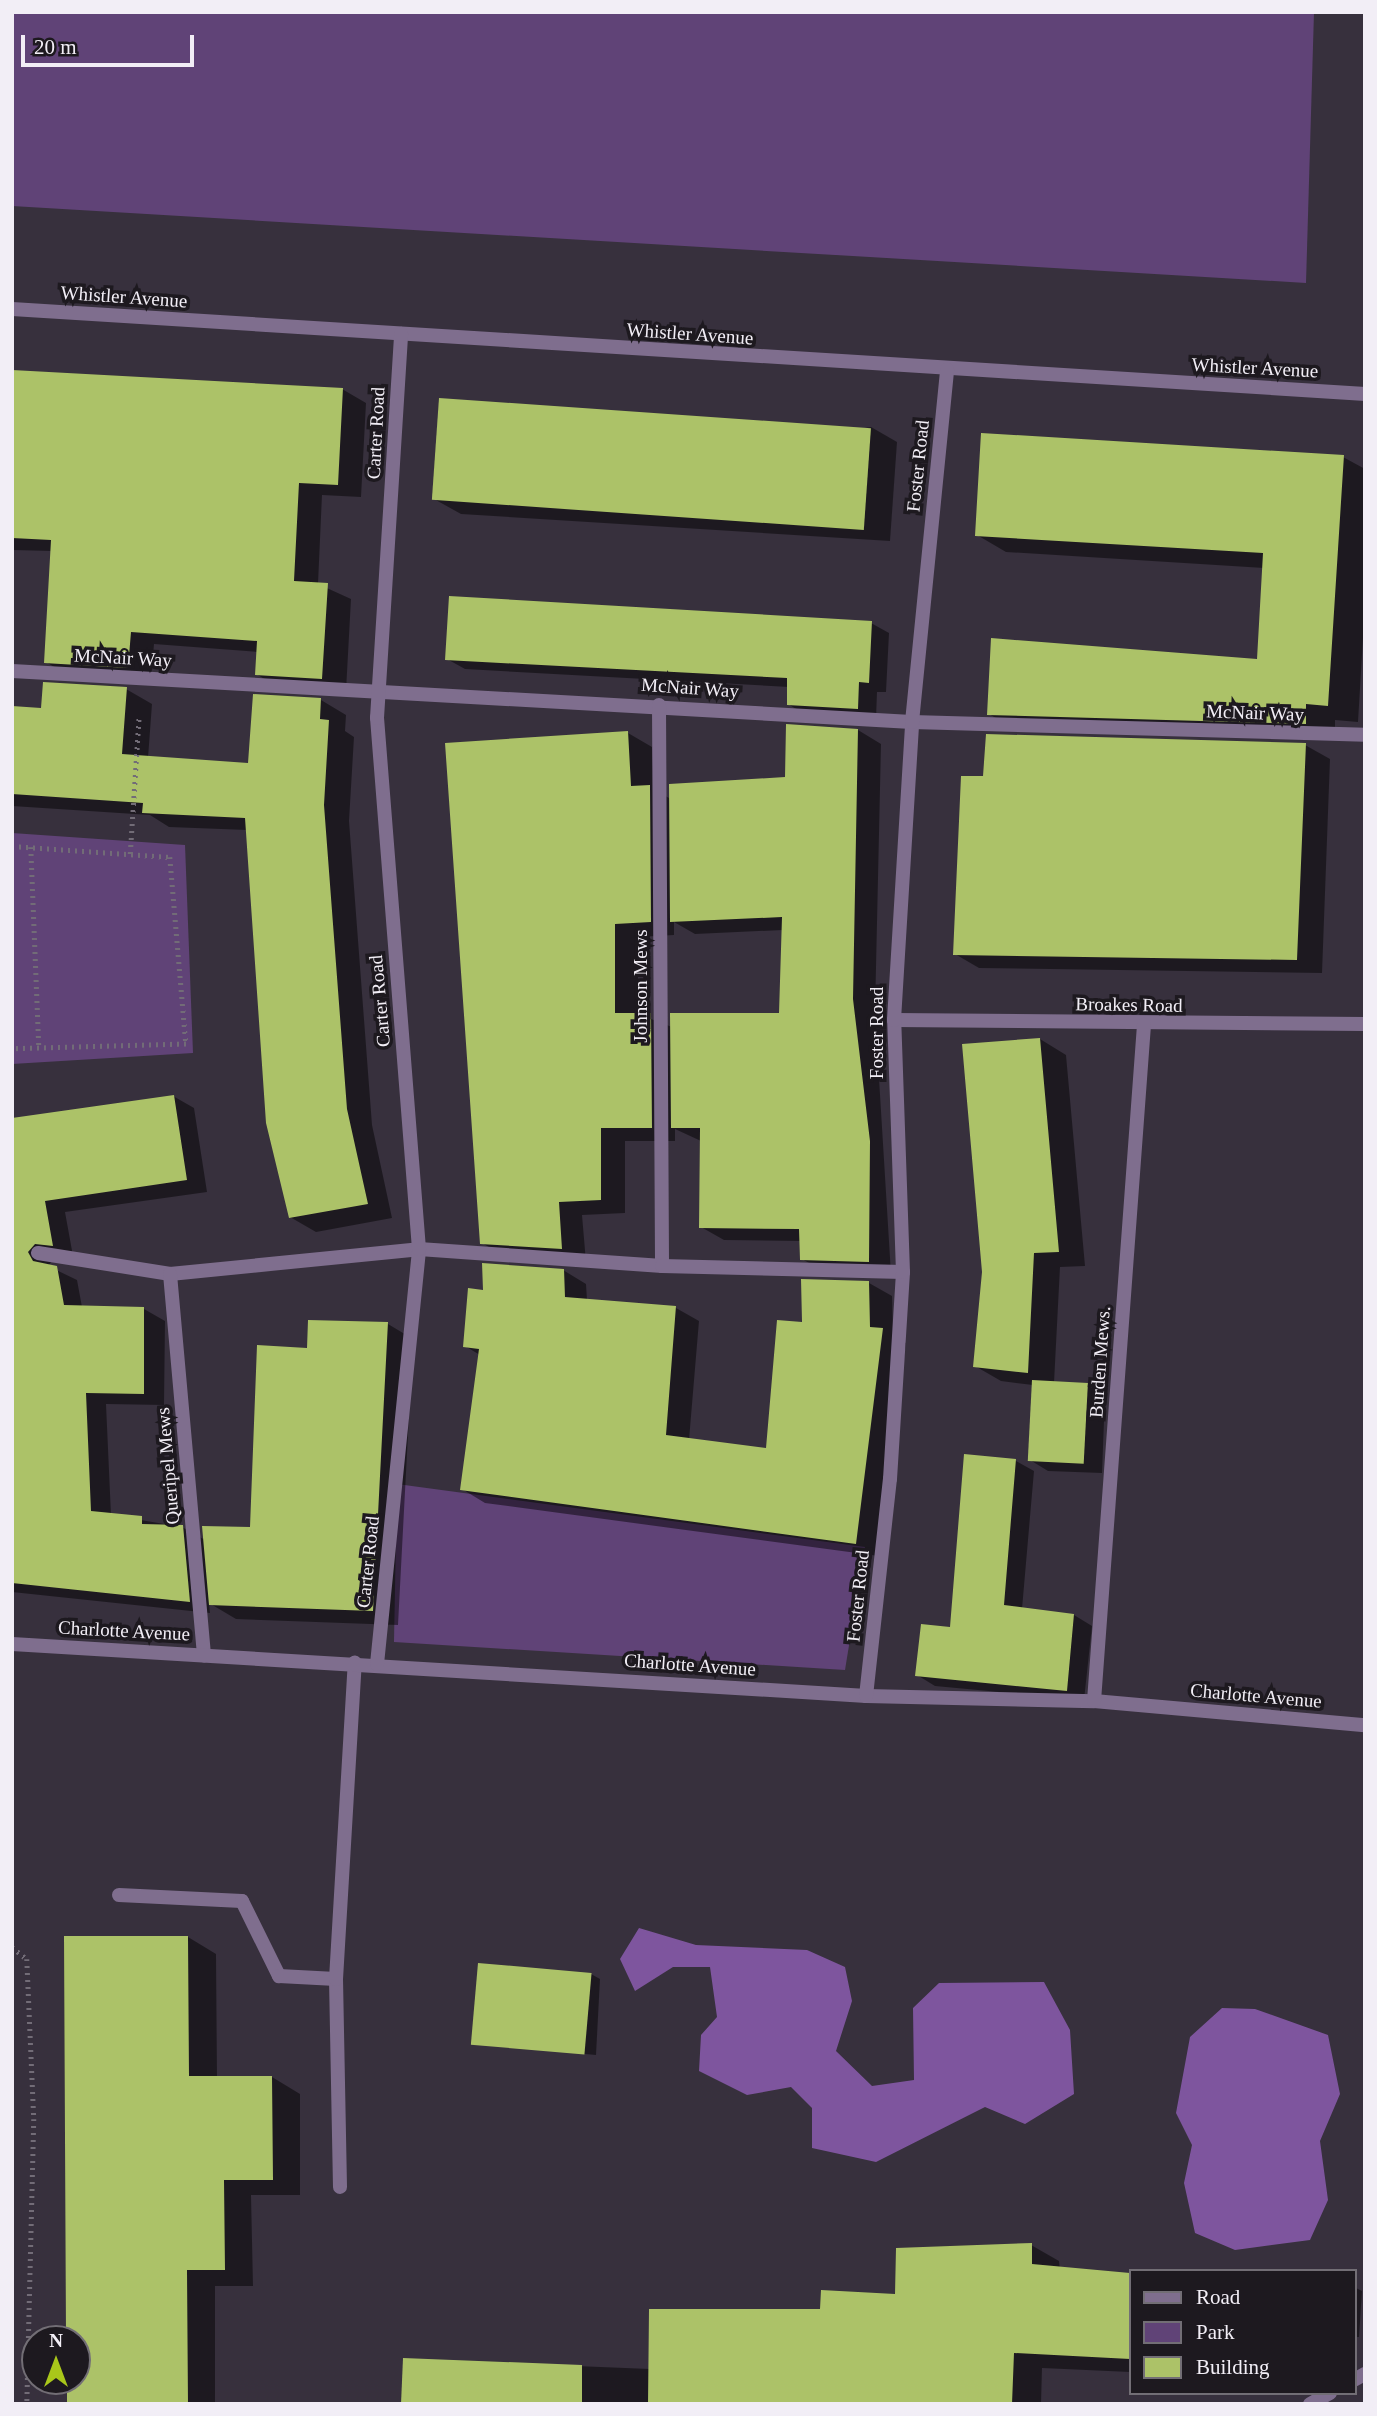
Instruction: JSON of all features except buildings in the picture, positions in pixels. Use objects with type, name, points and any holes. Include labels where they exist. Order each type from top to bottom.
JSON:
[{"type":"street","name":"Whistler Avenue","points":[[12,309],[947,370],[1365,394]]},
{"type":"street","name":"Carter Road","points":[[377,1664],[419,1249],[380,693],[401,334]]},
{"type":"street","name":"Foster Road","points":[[866,1696],[890,1479],[903,1272],[894,1020],[912,722],[947,370]]},
{"type":"street","name":"McNair Way","points":[[12,671],[380,693],[659,705],[912,722],[1365,735]]},
{"type":"street","name":"Johnson Mews","points":[[659,705],[662,1266]]},
{"type":"street","name":"Broakes Road","points":[[894,1020],[1144,1025],[1365,1024]]},
{"type":"street","name":"Burden Mews.","points":[[1094,1701],[1144,1025]]},
{"type":"street","points":[[37,1253],[170,1274],[419,1249],[662,1266],[903,1272]]},
{"type":"street","name":"Queripel Mews","points":[[170,1274],[204,1655]]},
{"type":"street","name":"Charlotte Avenue","points":[[12,1644],[377,1664],[866,1696],[1094,1701],[1365,1725]]},
{"type":"street","points":[[340,2188],[335,1979],[355,1663]]},
{"type":"street","points":[[119,1895],[242,1901],[279,1976],[335,1979]]},
{"type":"street","points":[[1310,2404],[1326,2395]]},
{"type":"path","points":[[130,854],[141,679]]},
{"type":"path","points":[[12,846],[170,857],[186,1044],[12,1049]]},
{"type":"path","points":[[32,847],[39,1048]]},
{"type":"path","points":[[12,1947],[27,1959],[34,2119],[27,2404]]},
{"type":"green space","points":[[12,12],[1314,12],[1306,283],[12,206]]},
{"type":"green space","points":[[12,833],[185,845],[193,1053],[12,1064]]},
{"type":"green space","points":[[397,1484],[865,1547],[845,1670],[394,1642]]},
{"type":"shaded area","points":[[639,1928],[696,1945],[807,1950],[845,1967],[852,2001],[836,2051],[872,2086],[914,2080],[913,2008],[939,1983],[1044,1982],[1070,2030],[1074,2094],[1025,2124],[985,2107],[876,2162],[812,2148],[812,2108],[791,2087],[747,2095],[699,2071],[701,2035],[717,2017],[710,1967],[673,1967],[635,1991],[620,1959]]},
{"type":"shaded area","points":[[1222,2008],[1255,2009],[1328,2035],[1340,2094],[1320,2141],[1328,2200],[1310,2240],[1235,2250],[1195,2233],[1184,2183],[1192,2145],[1176,2113],[1190,2037]]}]
